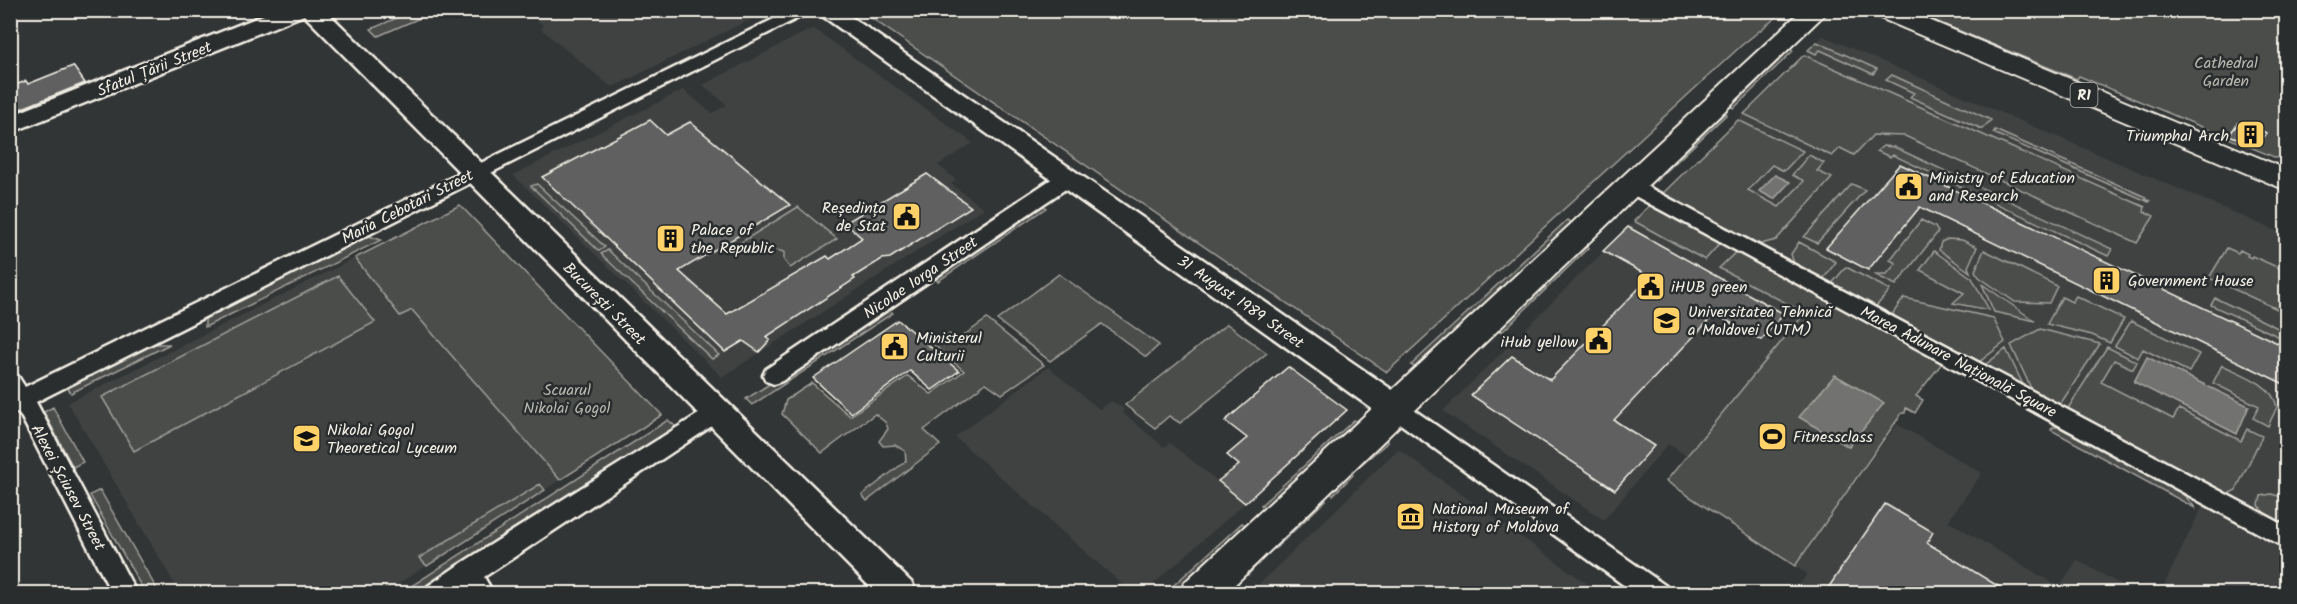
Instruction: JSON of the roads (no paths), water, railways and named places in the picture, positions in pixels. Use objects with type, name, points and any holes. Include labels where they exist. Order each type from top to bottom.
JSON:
[{"type":"main road","name":"Sfatul Țării Street","points":[[10,125],[297,10]]},
{"type":"main road","name":"București Street","points":[[312,10],[900,594]]},
{"type":"main road","name":"31 August 1989 Street","points":[[825,10],[1396,409]]},
{"type":"main road","points":[[1198,594],[1817,10]]},
{"type":"main road","name":"R1","points":[[1882,10],[2286,180]]},
{"type":"street","name":"Maria Cebotari Street","points":[[14,395],[806,10]]},
{"type":"street","name":"Nicolae Iorga Street","points":[[774,375],[1066,179]]},
{"type":"street","name":"Marea Adunare Națională Square","points":[[1631,185],[2286,538]]},
{"type":"street","name":"Alexei Șciusev Street","points":[[14,395],[125,594]]},
{"type":"street","name":"31 August 1989 Street","points":[[1396,409],[1657,594]]},
{"type":"street","points":[[437,594],[474,584],[716,412]]},
{"type":"place","name":"Triumphal Arch","points":[[2250,135]]},
{"type":"place","name":"Ministry of Education and Research","points":[[1908,186]]},
{"type":"place","name":"Reședința de Stat","points":[[907,216]]},
{"type":"place","name":"Palace of the Republic","points":[[670,238]]},
{"type":"place","name":"Government House","points":[[2107,280]]},
{"type":"place","name":"iHUB green","points":[[1650,286]]},
{"type":"place","name":"Universitatea Tehnică a Moldovei (UTM)","points":[[1667,320]]},
{"type":"place","name":"iHub yellow","points":[[1599,341]]},
{"type":"place","name":"Ministerul Culturii","points":[[895,346]]},
{"type":"place","name":"Fitnessclass","points":[[1772,436]]},
{"type":"place","name":"Nikolai Gogol Theoretical Lyceum","points":[[306,438]]},
{"type":"place","name":"National Museum of History of Moldova","points":[[1411,517]]},
{"type":"park label","name":"Cathedral Garden","points":[[2226,71]]},
{"type":"park label","name":"Scuarul Nikolai Gogol","points":[[567,398]]}]
